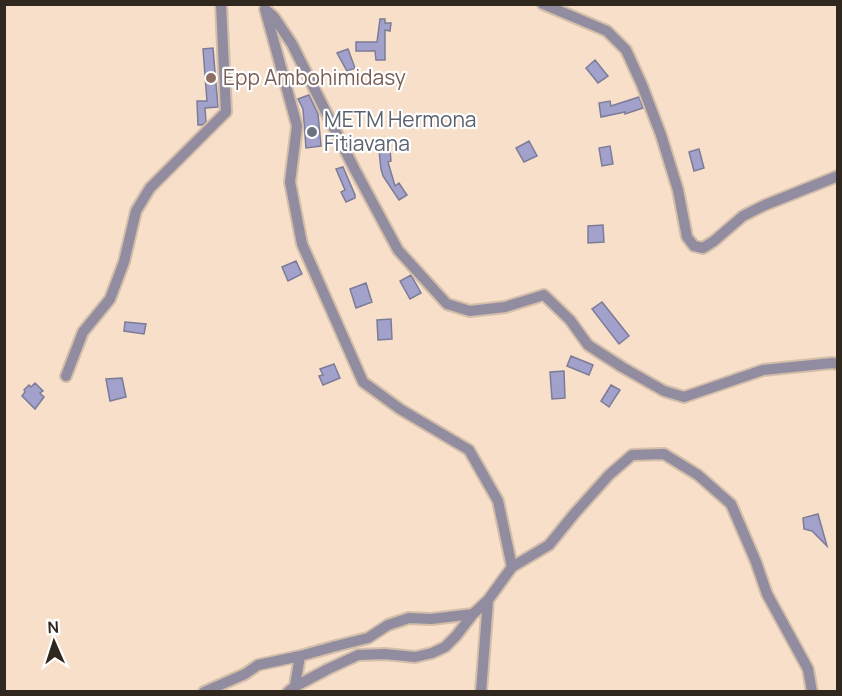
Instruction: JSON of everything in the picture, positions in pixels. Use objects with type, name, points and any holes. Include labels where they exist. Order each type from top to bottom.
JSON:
[{"type":"street","points":[[66,376],[83,332],[110,299],[124,262],[136,212],[150,188],[226,112],[221,4]]},
{"type":"street","points":[[543,4],[607,31],[626,50],[661,135],[678,190],[687,237],[694,246],[703,248],[743,216],[837,176]]},
{"type":"street","points":[[263,7],[274,17],[292,44],[398,250],[447,304],[470,310],[505,307],[544,295],[570,320],[588,345],[664,392],[684,396],[764,370],[837,364]]},
{"type":"street","points":[[263,7],[297,126],[290,182],[306,254],[363,382],[400,409],[469,450],[498,501],[512,567]]},
{"type":"street","points":[[292,690],[358,655],[385,654],[415,657],[445,647],[488,600],[512,567],[549,545],[609,475],[632,455],[664,454],[698,475],[731,504],[767,594],[808,669],[812,692]]},
{"type":"street","points":[[481,692],[488,600]]},
{"type":"street","points":[[204,692],[258,666],[368,638],[388,625],[409,618],[431,619],[473,614]]},
{"type":"street","points":[[292,690],[300,656]]},
{"type":"building","points":[[380,19],[385,19],[385,23],[391,23],[390,31],[385,30],[385,60],[376,60],[375,51],[356,51],[356,42],[377,42]]},
{"type":"building","name":"Epp Ambohimidasy","points":[[213,48],[218,107],[205,108],[206,122],[198,125],[197,101],[207,101],[203,49]]},
{"type":"building","points":[[348,49],[355,68],[347,71],[337,53]]},
{"type":"building","points":[[595,60],[608,76],[598,83],[586,68]]},
{"type":"building","name":"METM Hermona Fitiavana","points":[[309,95],[318,114],[321,146],[306,148],[303,109],[298,99]]},
{"type":"building","points":[[639,97],[643,108],[625,114],[625,112],[601,117],[599,103],[610,101],[611,106]]},
{"type":"building","points":[[529,141],[537,156],[524,162],[516,148]]},
{"type":"building","points":[[610,146],[613,164],[602,166],[599,148]]},
{"type":"building","points":[[699,149],[704,168],[694,171],[689,152]]},
{"type":"building","points":[[390,150],[391,161],[388,162],[395,186],[399,183],[407,195],[399,200],[381,169],[379,151]]},
{"type":"building","points":[[343,167],[355,195],[355,198],[346,202],[341,192],[345,190],[336,169]]},
{"type":"building","points":[[603,225],[604,242],[588,243],[588,226]]},
{"type":"building","points":[[296,261],[302,274],[288,281],[282,267]]},
{"type":"building","points":[[411,275],[421,293],[410,299],[400,281]]},
{"type":"building","points":[[366,283],[372,302],[356,308],[350,289]]},
{"type":"building","points":[[602,302],[629,336],[619,344],[592,309]]},
{"type":"building","points":[[391,319],[392,339],[378,340],[377,320]]},
{"type":"building","points":[[125,322],[146,324],[144,334],[124,331]]},
{"type":"building","points":[[571,356],[593,365],[589,375],[567,366]]},
{"type":"building","points":[[334,364],[340,378],[323,385],[319,376],[323,375],[320,369]]},
{"type":"building","points":[[564,371],[565,398],[552,399],[550,372]]},
{"type":"building","points":[[122,378],[126,397],[110,401],[106,379]]},
{"type":"building","points":[[35,383],[43,391],[40,393],[44,397],[35,409],[22,396],[29,385],[31,387]]},
{"type":"building","points":[[611,385],[620,390],[609,407],[601,401]]},
{"type":"building","points":[[818,514],[827,546],[812,531],[804,529],[803,518]]},
{"type":"place","name":"Epp Ambohimidasy","points":[[211,78]]},
{"type":"place","name":"METM Hermona Fitiavana","points":[[312,132]]}]
